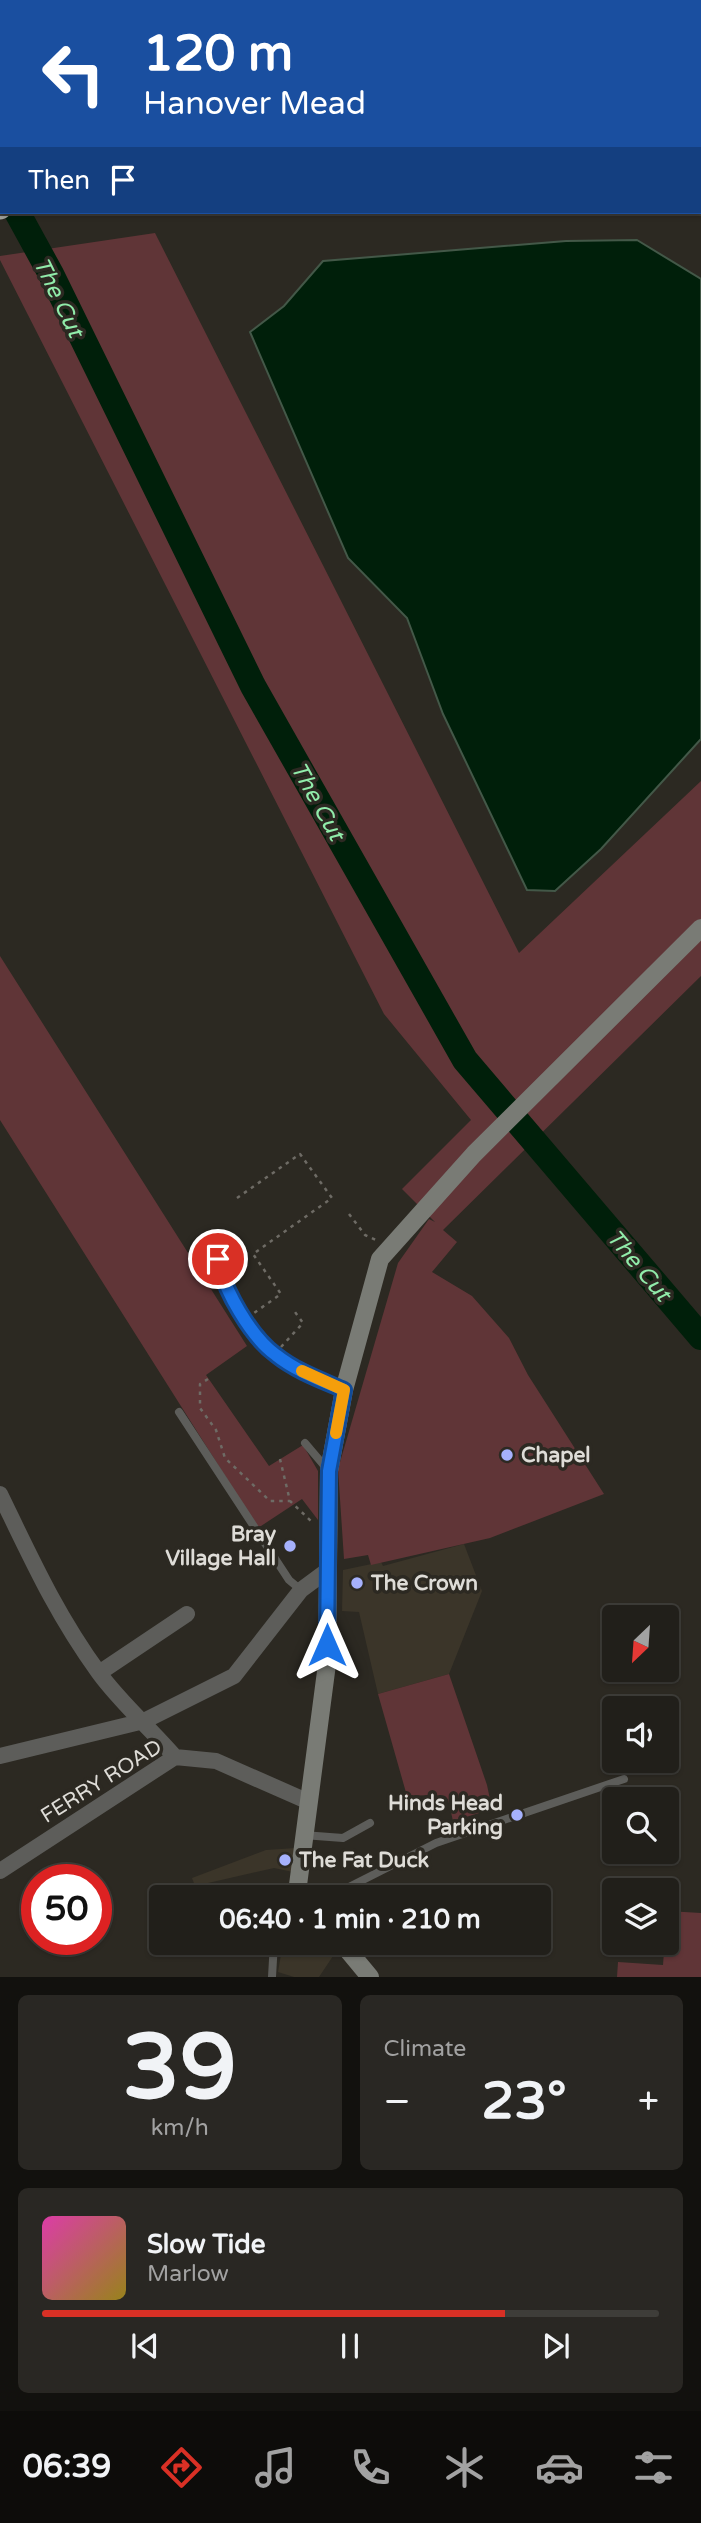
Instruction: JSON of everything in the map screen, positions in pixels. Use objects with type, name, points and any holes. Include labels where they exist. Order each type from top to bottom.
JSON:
[{"type":"main road","points":[[300,1885],[303,1835],[327,1664],[329,1471],[344,1390],[386,1253],[474,1154],[701,928]]},
{"type":"main road","points":[[352,1955],[370,1977]]},
{"type":"street","points":[[0,1494],[53,1605],[99,1673],[124,1704],[144,1721],[174,1756]]},
{"type":"street","points":[[0,1756],[144,1721],[234,1676],[300,1590],[328,1570]]},
{"type":"street","points":[[99,1673],[187,1614]]},
{"type":"street","name":"FERRY ROAD","points":[[0,1871],[174,1756],[216,1761],[309,1802]]},
{"type":"lane","points":[[218,1259],[221,1280],[245,1319],[274,1354],[307,1374],[344,1390]]},
{"type":"lane","points":[[179,1412],[289,1580],[300,1590]]},
{"type":"lane","points":[[305,1443],[329,1471]]},
{"type":"lane","points":[[353,1885],[436,1843],[624,1779]]},
{"type":"lane","points":[[303,1835],[343,1838],[370,1823]]},
{"type":"lane","points":[[272,1977],[273,1955]]},
{"type":"path","points":[[237,1198],[300,1154],[332,1199],[253,1254],[281,1294],[245,1319]]},
{"type":"path","points":[[349,1214],[365,1235],[386,1253]]},
{"type":"path","points":[[274,1354],[303,1323],[295,1312]]},
{"type":"path","points":[[208,1379],[200,1384],[200,1408],[216,1430],[225,1458],[270,1502],[290,1502]]},
{"type":"path","points":[[280,1459],[290,1502],[330,1539]]},
{"type":"shaded area","points":[[155,233],[519,953],[701,781],[701,976],[443,1230],[457,1242],[432,1272],[472,1296],[509,1338],[528,1375],[604,1494],[490,1538],[371,1565],[368,1555],[344,1559],[338,1469],[398,1263],[429,1219],[435,1222],[402,1189],[471,1120],[384,1014],[0,260],[0,256]]},
{"type":"shaded area","points":[[637,240],[701,279],[701,739],[601,849],[555,891],[527,890],[443,714],[407,618],[348,558],[250,332],[284,306],[323,261],[566,241]]},
{"type":"shaded area","points":[[0,956],[247,1346],[206,1375],[269,1466],[303,1445],[318,1471],[318,1520],[302,1499],[258,1528],[0,1120]]},
{"type":"shaded area","points":[[464,1544],[482,1591],[449,1674],[378,1694],[359,1612],[342,1611],[343,1570],[381,1562],[383,1566]]},
{"type":"shaded area","points":[[449,1674],[487,1785],[492,1809],[453,1821],[448,1799],[441,1797],[433,1800],[431,1795],[407,1796],[378,1694]]},
{"type":"shaded area","points":[[296,1848],[293,1872],[274,1868],[195,1885],[192,1878],[266,1850]]},
{"type":"shaded area","points":[[679,1912],[701,1913],[701,1977],[617,1977],[618,1962],[663,1965],[664,1955],[679,1955]]},
{"type":"shaded area","points":[[281,1955],[334,1955],[319,1977],[294,1977],[278,1972]]},
{"type":"waterway","name":"The Cut","points":[[18,214],[51,274],[253,686],[465,1060],[701,1337]]},
{"type":"slow traffic","points":[[302,1371],[344,1390],[336,1433]]},
{"type":"place","name":"Chapel","points":[[507,1455]]},
{"type":"place","name":"Bray Village Hall","points":[[290,1546]]},
{"type":"place","name":"The Crown","points":[[357,1583]]},
{"type":"place","name":"Hinds Head Parking","points":[[517,1815]]},
{"type":"place","name":"The Fat Duck","points":[[285,1860]]},
{"type":"route","points":[[218,1259],[221,1280],[245,1319],[274,1354],[307,1374],[344,1390],[329,1471],[327,1645]]}]
